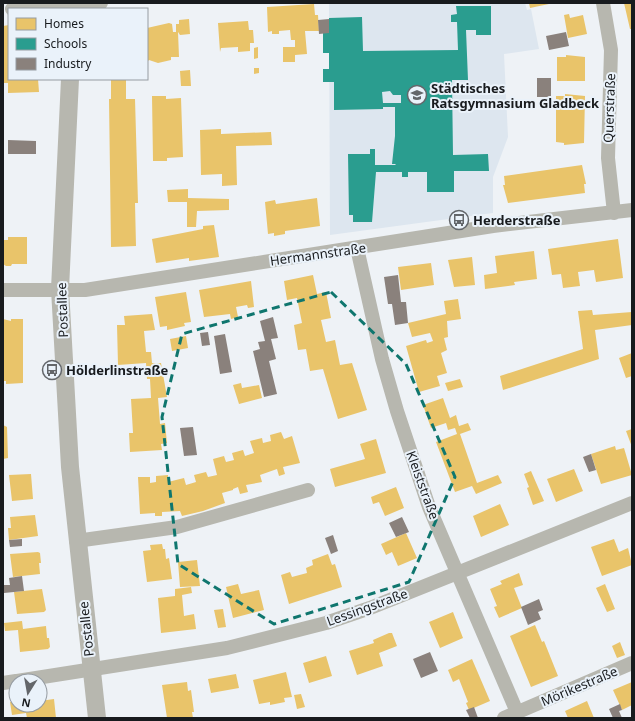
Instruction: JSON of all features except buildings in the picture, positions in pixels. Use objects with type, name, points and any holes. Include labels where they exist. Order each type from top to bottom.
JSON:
[{"type":"street","points":[[32,8],[101,3]]},
{"type":"street","name":"Querstraße","points":[[603,3],[611,50],[608,158],[614,213]]},
{"type":"street","name":"Postallee","points":[[70,80],[60,289],[65,403],[76,541],[97,718]]},
{"type":"street","name":"Hermannstraße","points":[[3,290],[85,290],[147,282],[493,226],[632,210]]},
{"type":"street","name":"Kleiststraße","points":[[358,248],[374,324],[397,411],[429,507],[517,712]]},
{"type":"street","points":[[76,541],[177,527],[308,490]]},
{"type":"street","name":"Lessingstraße","points":[[90,669],[227,648],[326,623],[370,608],[632,503]]},
{"type":"street","name":"Mörikestraße","points":[[504,718],[632,663]]},
{"type":"street","points":[[48,676],[90,669]]},
{"type":"highlighted area","points":[[331,292],[406,364],[455,477],[409,582],[274,624],[178,564],[162,417],[182,334]]},
{"type":"shaded area","name":"Städtisches Ratsgymnasium Gladbeck","points":[[525,3],[527,10],[531,9],[539,49],[504,54],[508,137],[493,177],[493,213],[330,235],[329,4]]},
{"type":"place","name":"Städtisches Ratsgymnasium Gladbeck","points":[[417,95]]},
{"type":"place","name":"Herderstraße","points":[[459,220]]},
{"type":"place","name":"Hölderlinstraße","points":[[52,370]]}]
